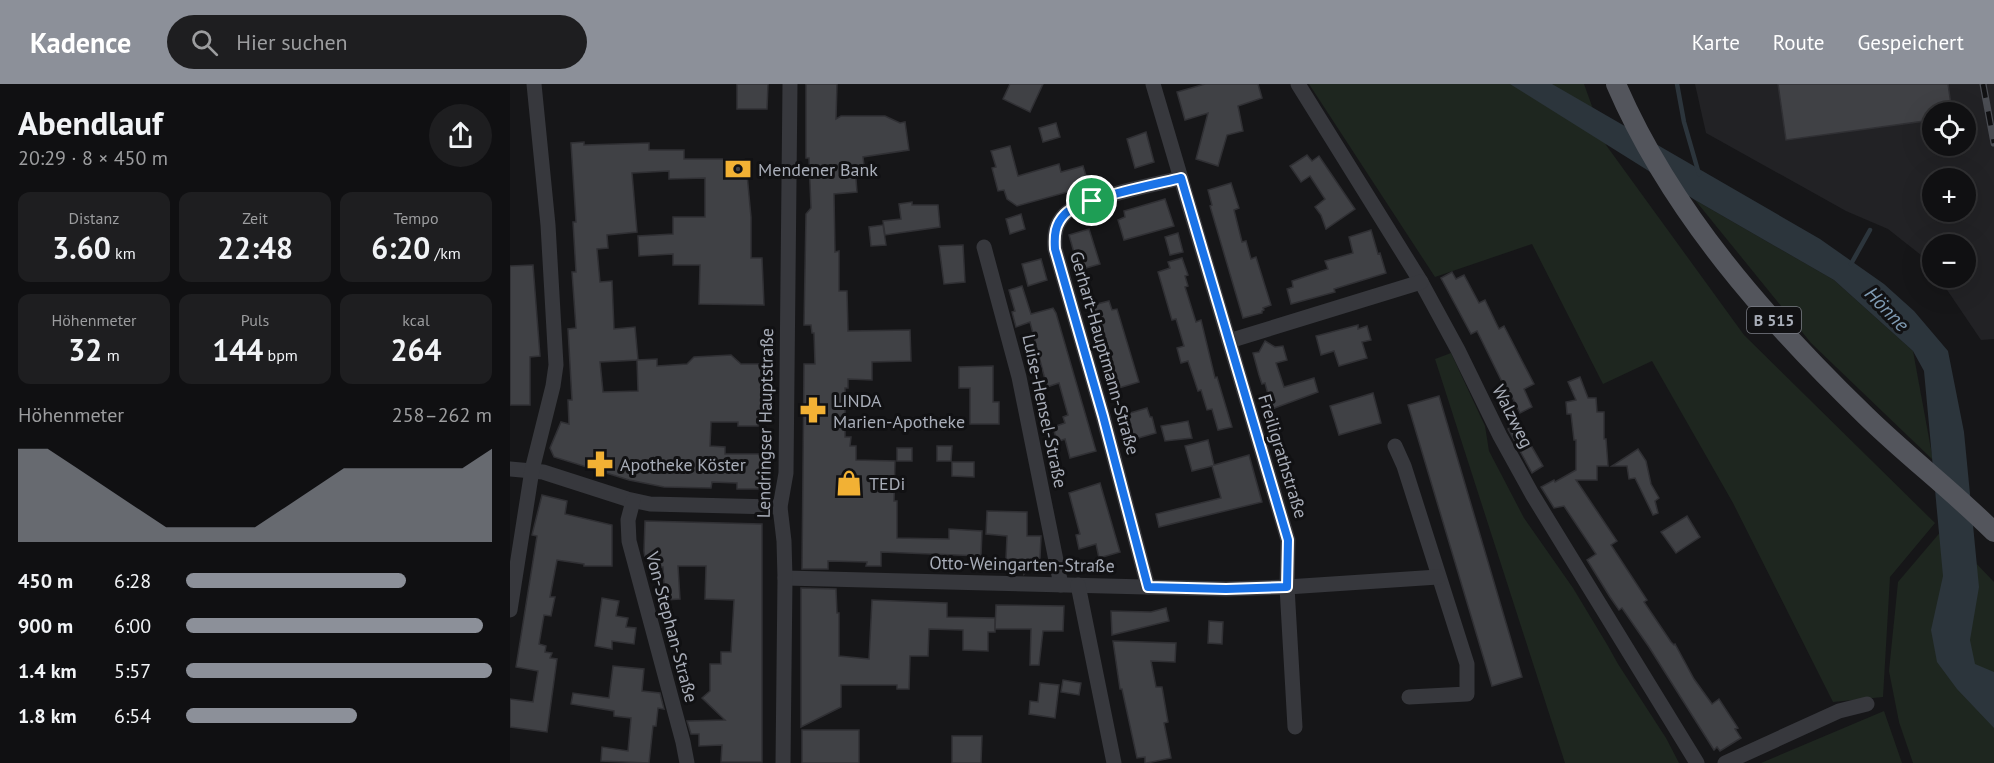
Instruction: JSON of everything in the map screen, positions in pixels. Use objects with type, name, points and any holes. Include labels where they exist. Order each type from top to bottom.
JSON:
[{"type":"main road","name":"B 515","points":[[1616,84],[1642,137],[1678,195],[1707,238],[1752,295],[1800,349],[1867,417],[1994,532]]},
{"type":"street","points":[[510,610],[532,470],[556,365],[548,225],[534,84]]},
{"type":"street","name":"Lendringser Hauptstraße","points":[[783,763],[784,541],[780,507],[786,473],[790,84]]},
{"type":"street","name":"Freiligrathstraße","points":[[1153,84],[1288,540],[1287,587],[1295,727]]},
{"type":"street","name":"Walzweg","points":[[1298,84],[1421,282],[1532,494],[1697,763]]},
{"type":"street","name":"Gerhart-Hauptmann-Straße","points":[[1148,587],[1103,416],[1055,249],[1054,236],[1056,226],[1064,214],[1072,208],[1181,178]]},
{"type":"street","name":"Luise-Hensel-Straße","points":[[984,247],[1019,377],[1061,585]]},
{"type":"street","points":[[1228,341],[1421,282]]},
{"type":"street","points":[[1395,446],[1404,466],[1467,664],[1467,694],[1409,697]]},
{"type":"street","points":[[510,469],[532,470],[558,476],[633,501],[650,504],[780,507]]},
{"type":"street","name":"Von-Stephan-Straße","points":[[633,501],[628,520],[629,541],[687,763]]},
{"type":"street","name":"Otto-Weingarten-Straße","points":[[784,578],[1226,589],[1438,577]]},
{"type":"street","points":[[1078,585],[1114,763]]},
{"type":"street","points":[[1725,763],[1839,711],[1867,704]]},
{"type":"shaded area","points":[[1309,84],[1584,84],[1606,145],[1744,335],[1935,523],[1890,577],[1883,697],[1833,702],[1733,503],[1652,361],[1603,384],[1532,244],[1435,277]]},
{"type":"shaded area","points":[[1695,84],[1994,84],[1994,339],[1981,340],[1946,288],[1976,288],[1976,234],[1922,234],[1922,256],[1888,229],[1846,211],[1706,133]]},
{"type":"shaded area","points":[[1695,200],[1834,280],[1913,351],[1933,460],[1811,343]]},
{"type":"shaded area","points":[[1451,353],[1485,426],[1489,451],[1524,518],[1573,588],[1618,664],[1666,738],[1679,763],[1565,763],[1435,359]]},
{"type":"shaded area","points":[[1943,529],[1994,582],[1994,763],[1913,763],[1899,722],[1889,671],[1898,582]]},
{"type":"shaded area","points":[[1884,711],[1902,763],[1761,763]]},
{"type":"water","name":"Hönne","points":[[1510,84],[1552,84],[1820,239],[1884,284],[1914,311],[1948,351],[1964,432],[1979,587],[1970,640],[1975,664],[1994,672],[1994,728],[1957,689],[1937,662],[1931,630],[1943,576],[1924,371],[1913,351],[1834,280],[1695,200]]},
{"type":"building","points":[[737,84],[768,84],[767,109],[737,109]]},
{"type":"building","points":[[806,84],[837,84],[836,119],[841,116],[885,116],[900,123],[905,122],[909,150],[863,157],[864,165],[855,166],[857,192],[834,194],[835,252],[839,251],[839,291],[847,291],[848,331],[910,330],[911,361],[872,362],[872,380],[848,379],[848,388],[845,388],[845,437],[851,437],[850,446],[856,446],[856,460],[895,461],[894,501],[897,501],[897,538],[949,539],[949,529],[982,531],[981,556],[881,552],[881,566],[866,566],[867,562],[828,561],[828,569],[802,569],[804,364],[815,364],[814,333],[812,333],[811,325],[804,325],[806,214],[811,208],[809,158],[806,158]]},
{"type":"building","points":[[1010,84],[1043,84],[1030,112],[1003,99]]},
{"type":"building","points":[[1205,84],[1258,84],[1262,98],[1238,106],[1243,131],[1227,135],[1218,166],[1196,159],[1208,113],[1185,120],[1177,92]]},
{"type":"building","points":[[1778,84],[1948,84],[1951,102],[1922,102],[1922,121],[1786,140]]},
{"type":"building","points":[[1056,123],[1060,137],[1043,142],[1039,128]]},
{"type":"building","points":[[1146,132],[1154,162],[1135,168],[1127,139]]},
{"type":"building","points":[[584,142],[584,145],[649,143],[649,150],[684,150],[684,159],[744,159],[751,217],[751,258],[762,258],[764,305],[699,304],[700,265],[673,265],[673,254],[639,256],[638,236],[673,234],[673,217],[705,217],[705,178],[669,179],[669,171],[632,173],[637,232],[607,235],[608,248],[597,249],[600,282],[612,281],[614,329],[635,327],[638,360],[657,359],[657,366],[687,364],[694,357],[731,355],[741,364],[764,364],[763,422],[758,422],[758,426],[738,426],[738,422],[711,422],[710,446],[725,447],[725,454],[762,454],[763,485],[758,489],[737,489],[737,483],[712,482],[711,488],[664,487],[629,480],[554,457],[550,448],[561,422],[569,424],[568,400],[572,400],[568,329],[576,328],[572,272],[576,272],[573,222],[576,222],[571,143]],"holes":[[[637,360],[638,391],[603,392],[600,362]]]},
{"type":"building","points":[[1010,146],[1018,176],[1059,164],[1061,172],[1083,166],[1089,186],[1017,206],[1007,199],[1004,190],[998,191],[992,168],[996,167],[991,151]]},
{"type":"building","points":[[1307,155],[1312,161],[1319,156],[1355,209],[1326,229],[1315,207],[1325,199],[1310,176],[1301,182],[1290,166]]},
{"type":"building","points":[[1231,183],[1239,208],[1234,210],[1242,242],[1246,241],[1251,259],[1256,257],[1271,305],[1263,308],[1262,313],[1243,318],[1210,206],[1212,205],[1208,190]]},
{"type":"building","points":[[1165,199],[1174,226],[1124,240],[1118,220],[1125,217],[1124,211]]},
{"type":"building","points":[[912,202],[912,205],[938,205],[940,227],[885,235],[883,221],[901,219],[899,204]]},
{"type":"building","points":[[1021,214],[1025,229],[1010,234],[1006,219]]},
{"type":"building","points":[[883,225],[886,245],[871,246],[869,227]]},
{"type":"building","points":[[1089,229],[1100,264],[1079,270],[1069,235]]},
{"type":"building","points":[[1371,230],[1386,273],[1334,289],[1335,292],[1291,304],[1287,289],[1293,287],[1292,281],[1328,269],[1325,261],[1353,253],[1349,237]]},
{"type":"building","points":[[1178,233],[1183,252],[1170,255],[1165,237]]},
{"type":"building","points":[[963,245],[965,282],[944,284],[939,246]]},
{"type":"building","points":[[1182,258],[1188,275],[1185,276],[1188,286],[1185,287],[1196,322],[1201,320],[1215,378],[1217,377],[1232,427],[1218,430],[1212,409],[1207,410],[1188,361],[1181,363],[1177,348],[1184,346],[1176,319],[1172,320],[1158,272],[1170,268],[1168,262]]},
{"type":"building","points":[[1041,259],[1047,280],[1028,286],[1022,264]]},
{"type":"building","points":[[533,265],[540,356],[530,357],[530,405],[510,405],[510,266]]},
{"type":"building","points":[[1452,272],[1456,279],[1464,275],[1479,303],[1485,300],[1499,329],[1504,326],[1534,384],[1524,389],[1532,407],[1520,413],[1511,395],[1509,396],[1477,331],[1471,334],[1441,278]]},
{"type":"building","points":[[1022,286],[1031,314],[1053,308],[1056,313],[1096,451],[1070,458],[1065,439],[1057,442],[1053,427],[1065,423],[1063,417],[1068,415],[1059,383],[1047,387],[1030,322],[1016,327],[1012,312],[1015,311],[1009,290]]},
{"type":"building","points":[[1109,301],[1112,310],[1117,309],[1139,382],[1112,390],[1089,306]]},
{"type":"building","points":[[1358,325],[1358,329],[1367,326],[1371,340],[1362,342],[1367,358],[1339,366],[1334,351],[1321,355],[1316,336]]},
{"type":"building","points":[[1265,341],[1275,347],[1283,346],[1287,360],[1276,363],[1284,387],[1314,378],[1318,392],[1272,409],[1253,353],[1259,352]]},
{"type":"building","points":[[993,366],[993,402],[999,402],[999,424],[970,424],[970,388],[959,388],[959,367]]},
{"type":"building","points":[[1580,377],[1588,398],[1596,398],[1597,412],[1604,412],[1604,439],[1606,439],[1608,466],[1597,466],[1597,480],[1576,480],[1617,541],[1611,545],[1647,600],[1644,602],[1671,642],[1675,644],[1694,679],[1712,704],[1719,699],[1738,728],[1735,729],[1741,738],[1720,751],[1717,747],[1714,750],[1649,647],[1622,608],[1619,610],[1610,597],[1587,560],[1596,554],[1564,506],[1554,508],[1541,487],[1576,470],[1576,440],[1574,440],[1571,414],[1567,414],[1566,402],[1576,400],[1568,382]]},
{"type":"building","points":[[1373,393],[1381,423],[1339,435],[1330,406]]},
{"type":"building","points":[[1439,396],[1522,677],[1492,686],[1408,405]]},
{"type":"building","points":[[1147,408],[1156,433],[1128,441],[1120,416]]},
{"type":"building","points":[[1188,421],[1192,438],[1165,441],[1161,426]]},
{"type":"building","points":[[1518,423],[1543,466],[1532,473],[1508,429]]},
{"type":"building","points":[[1208,440],[1214,465],[1249,455],[1262,502],[1159,527],[1156,514],[1221,498],[1212,466],[1192,471],[1185,446]]},
{"type":"building","points":[[937,446],[952,446],[951,461],[937,461]]},
{"type":"building","points":[[897,448],[912,448],[912,461],[897,461]]},
{"type":"building","points":[[1638,449],[1646,461],[1651,484],[1659,498],[1655,501],[1658,513],[1653,515],[1635,478],[1629,479],[1627,466],[1612,466]]},
{"type":"building","points":[[952,462],[974,462],[974,477],[952,476]]},
{"type":"building","points":[[1100,483],[1120,552],[1099,558],[1096,544],[1079,549],[1076,535],[1080,534],[1069,493]]},
{"type":"building","points":[[542,495],[567,501],[565,514],[612,525],[612,566],[584,566],[584,564],[557,560],[550,597],[555,597],[551,616],[544,615],[539,644],[546,646],[545,652],[552,653],[550,658],[557,659],[547,732],[510,727],[510,699],[533,702],[538,671],[516,667],[537,536],[532,535]]},
{"type":"building","points":[[987,511],[1027,512],[1027,536],[1041,536],[1040,558],[1024,574],[1025,560],[1006,559],[1007,536],[986,534]]},
{"type":"building","points":[[1687,516],[1700,537],[1676,553],[1661,532]]},
{"type":"building","points":[[645,521],[762,524],[762,762],[721,762],[722,745],[699,746],[699,734],[691,734],[687,721],[725,720],[702,698],[710,691],[710,664],[721,664],[721,652],[731,652],[734,600],[705,599],[706,566],[678,566],[680,599],[665,600],[663,567],[657,567],[657,560],[645,559]]},
{"type":"building","points":[[801,588],[836,589],[837,613],[839,613],[839,656],[869,659],[872,600],[947,603],[947,617],[995,618],[995,632],[988,632],[988,651],[963,650],[963,630],[929,629],[928,656],[910,656],[909,689],[897,689],[897,685],[841,685],[841,707],[801,727]]},
{"type":"building","points":[[602,598],[619,601],[616,616],[628,618],[626,627],[636,628],[634,644],[612,641],[612,649],[595,646]]},
{"type":"building","points":[[996,605],[1064,606],[1063,631],[1043,631],[1039,665],[1030,665],[1031,629],[995,629]]},
{"type":"building","points":[[1166,608],[1169,621],[1112,635],[1111,611],[1151,612]]},
{"type":"building","points":[[1209,621],[1223,622],[1222,644],[1208,643]]},
{"type":"building","points":[[1113,641],[1176,643],[1175,662],[1151,661],[1156,687],[1162,687],[1168,722],[1164,723],[1171,758],[1145,763],[1145,757],[1137,758],[1122,689],[1120,689]]},
{"type":"building","points":[[613,666],[644,669],[642,691],[660,693],[664,709],[658,708],[656,726],[653,726],[649,763],[601,761],[602,747],[628,751],[631,718],[614,716],[614,711],[571,704],[573,693],[609,698]]},
{"type":"building","points":[[1063,680],[1081,683],[1079,695],[1061,692]]},
{"type":"building","points":[[1040,683],[1059,685],[1055,718],[1029,714],[1030,701],[1038,702]]},
{"type":"building","points":[[802,730],[859,730],[859,763],[802,763]]},
{"type":"building","points":[[952,736],[982,736],[981,763],[952,763]]},
{"type":"waterway","points":[[1677,84],[1684,122],[1699,174]]},
{"type":"waterway","points":[[1851,264],[1870,230]]},
{"type":"railway","points":[[1983,84],[1994,143]]},
{"type":"place","name":"Mendener Bank","points":[[738,169]]},
{"type":"place","name":"LINDA Marien-Apotheke","points":[[813,410]]},
{"type":"place","name":"Apotheke Köster","points":[[600,464]]},
{"type":"place","name":"TEDi","points":[[849,483]]},
{"type":"route","points":[[1181,178],[1288,540],[1287,587],[1226,589],[1148,587],[1103,416],[1055,249],[1056,226],[1064,214],[1072,208],[1092,201],[1181,178]]}]
